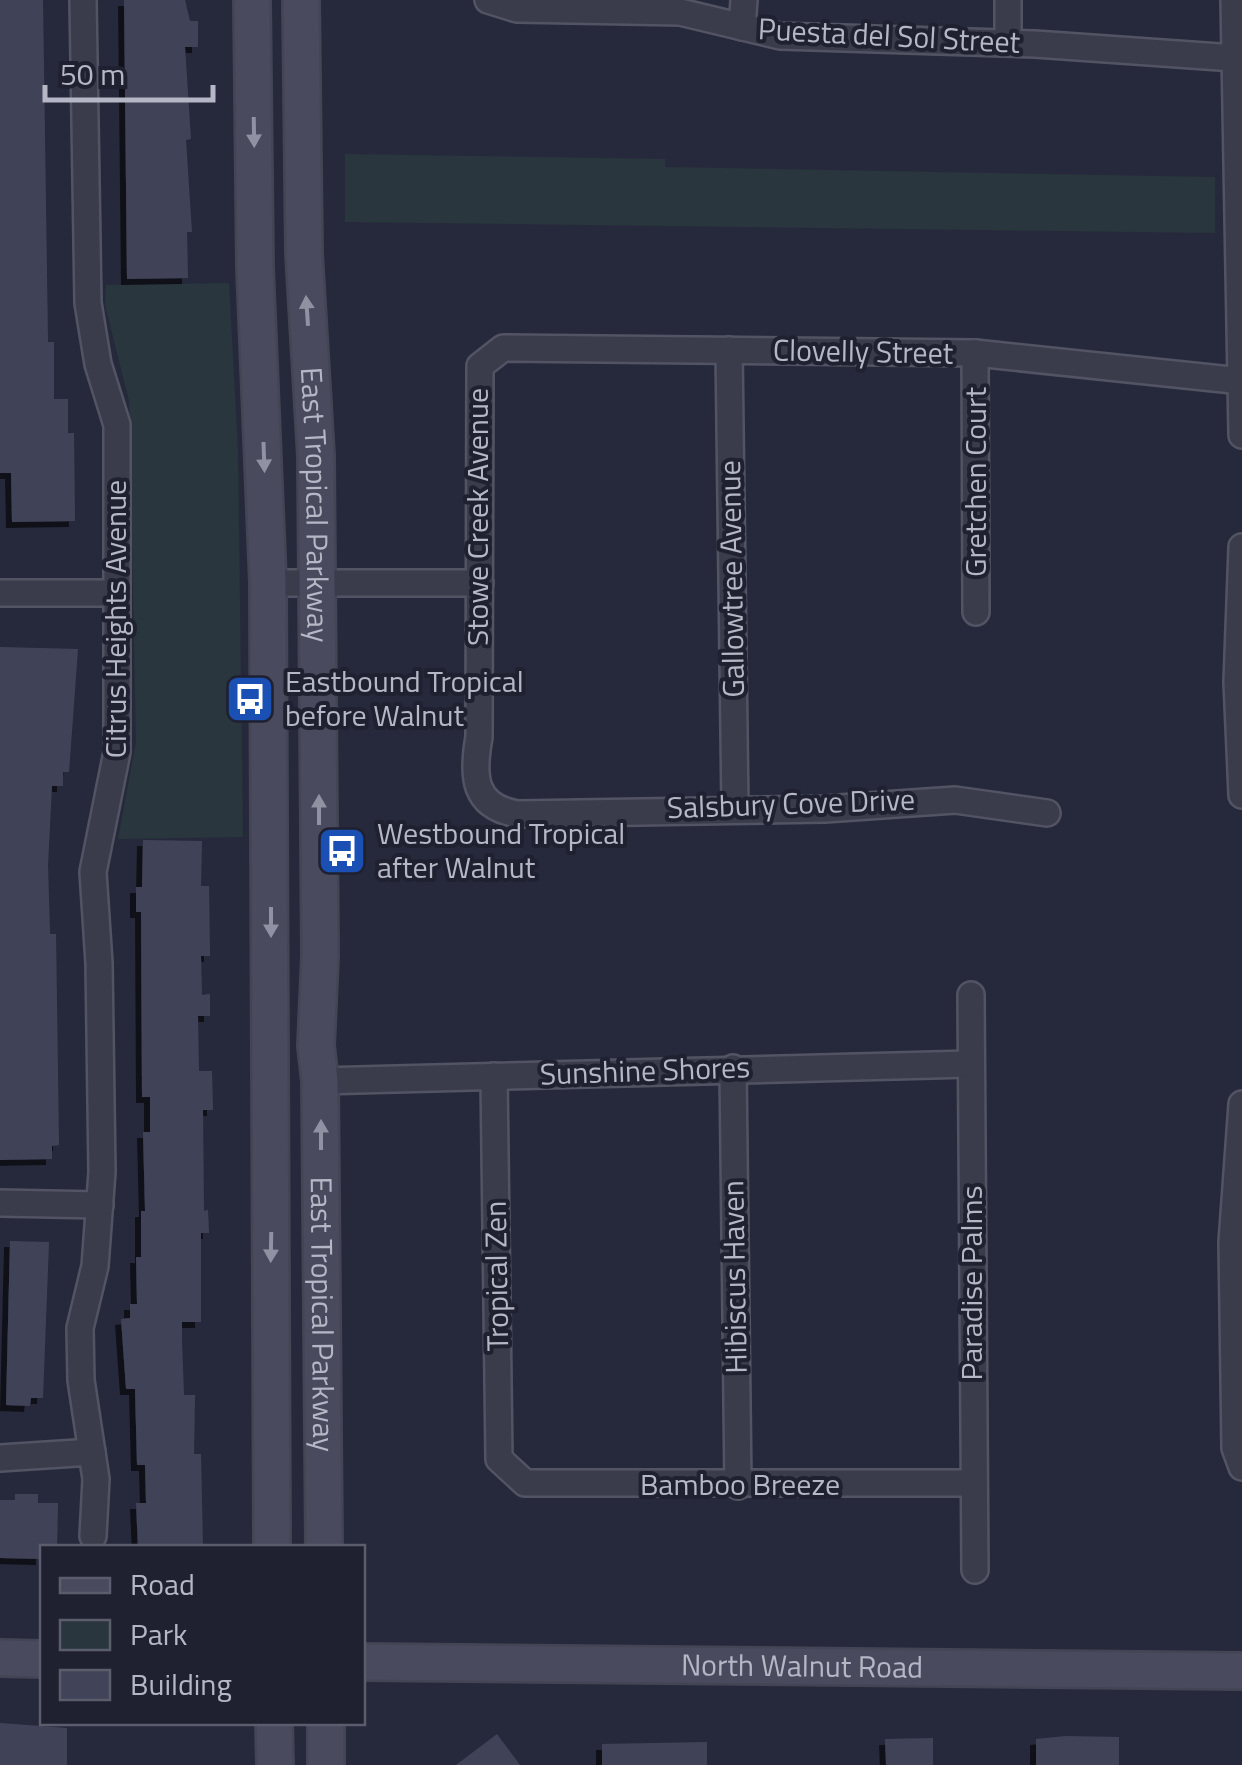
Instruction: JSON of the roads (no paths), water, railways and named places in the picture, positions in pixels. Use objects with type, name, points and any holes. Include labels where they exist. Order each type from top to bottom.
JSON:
[{"type":"main road","name":"East Tropical Parkway","points":[[252,0],[255,268],[268,583],[272,1545]]},
{"type":"main road","name":"East Tropical Parkway","points":[[301,0],[304,254],[314,408],[318,583],[320,956],[316,1046],[320,1081],[324,1545]]},
{"type":"main road","points":[[0,1658],[40,1659]]},
{"type":"main road","name":"North Walnut Road","points":[[365,1662],[1242,1671]]},
{"type":"main road","points":[[274,1725],[275,1765]]},
{"type":"main road","points":[[326,1725],[326,1765]]},
{"type":"street","name":"Citrus Heights Avenue","points":[[83,0],[88,304],[98,364],[117,426],[117,752],[93,872],[102,1091],[100,1205],[94,1266],[80,1328],[82,1380],[96,1479],[93,1536]]},
{"type":"street","name":"Puesta del Sol Street","points":[[488,0],[518,9],[680,12],[742,27],[810,37],[1008,42],[1234,58]]},
{"type":"street","points":[[742,27],[744,0]]},
{"type":"street","points":[[1008,0],[1008,42]]},
{"type":"street","points":[[1234,0],[1242,435]]},
{"type":"street","name":"Clovelly Street","points":[[486,359],[503,348],[975,353],[1242,381]]},
{"type":"street","name":"Gallowtree Avenue","points":[[729,350],[734,808]]},
{"type":"street","name":"Gretchen Court","points":[[975,353],[976,612]]},
{"type":"street","name":"Stowe Creek Avenue","points":[[482,795],[473,769],[478,737],[480,583],[478,374],[486,359]]},
{"type":"street","points":[[1242,547],[1242,795]]},
{"type":"street","points":[[268,583],[480,583]]},
{"type":"street","points":[[0,593],[117,592]]},
{"type":"street","name":"Salsbury Cove Drive","points":[[482,795],[491,807],[518,814],[826,809],[955,800],[1047,813]]},
{"type":"street","name":"Paradise Palms","points":[[971,995],[974,1570]]},
{"type":"street","name":"Sunshine Shores","points":[[320,1081],[970,1064]]},
{"type":"street","name":"Hibiscus Haven","points":[[733,1068],[738,1486]]},
{"type":"street","name":"Tropical Zen","points":[[494,1076],[500,1459],[510,1473]]},
{"type":"street","points":[[1241,1467],[1235,1448],[1232,1242],[1242,1104]]},
{"type":"street","points":[[0,1203],[100,1205]]},
{"type":"street","points":[[0,1458],[92,1452]]},
{"type":"street","name":"Bamboo Breeze","points":[[510,1473],[525,1483],[974,1483]]},
{"type":"place","name":"Eastbound Tropical before Walnut","points":[[250,699]]},
{"type":"place","name":"Westbound Tropical after Walnut","points":[[342,851]]}]
